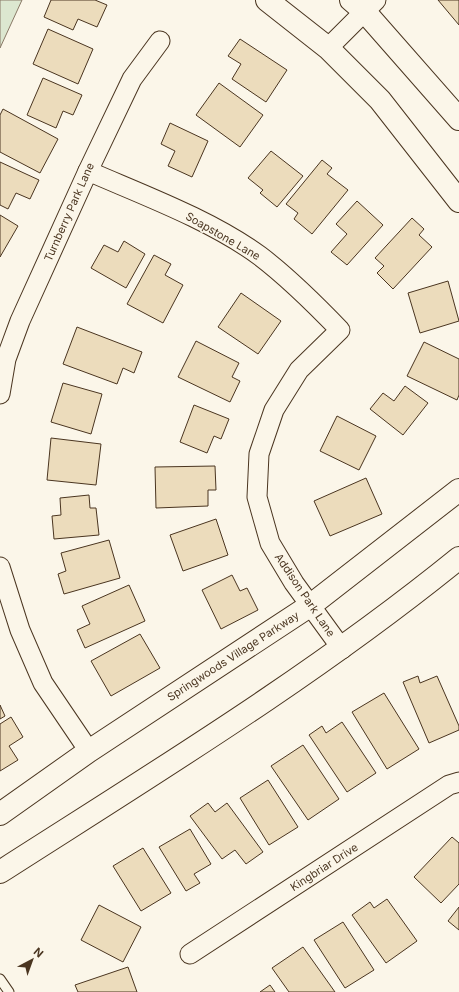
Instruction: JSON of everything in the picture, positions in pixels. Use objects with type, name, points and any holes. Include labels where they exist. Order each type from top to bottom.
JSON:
[{"type":"street","points":[[267,0],[328,48],[380,100],[459,201]]},
{"type":"street","points":[[328,48],[364,4],[459,119]]},
{"type":"street","name":"Turnberry Park Lane","points":[[0,394],[6,359],[20,321],[88,171],[132,79],[160,41]]},
{"type":"street","name":"Soapstone Lane","points":[[88,171],[193,218],[259,255],[301,290],[340,330]]},
{"type":"street","name":"Addison Park Lane","points":[[340,330],[299,370],[274,410],[259,454],[257,497],[270,543],[294,583],[342,649]]},
{"type":"street","name":"Springwoods Village Parkway","points":[[0,814],[89,751],[311,605],[459,490]]},
{"type":"street","points":[[0,872],[232,723],[342,649],[459,558]]},
{"type":"street","points":[[0,567],[20,630],[43,683],[89,751]]},
{"type":"street","name":"Kingbriar Drive","points":[[190,954],[449,785],[459,782]]},
{"type":"lane","points":[[0,979],[9,992]]},
{"type":"green space","points":[[0,0],[22,0],[0,48]]},
{"type":"building","points":[[51,0],[95,0],[107,5],[97,27],[78,19],[73,30],[44,17]]},
{"type":"building","points":[[438,0],[459,0],[459,25]]},
{"type":"building","points":[[48,29],[93,49],[78,84],[33,64]]},
{"type":"building","points":[[240,39],[287,70],[266,102],[232,79],[241,64],[228,56]]},
{"type":"building","points":[[43,78],[82,95],[73,115],[63,111],[56,128],[27,115]]},
{"type":"building","points":[[219,83],[263,115],[240,147],[196,115]]},
{"type":"building","points":[[3,109],[58,139],[40,173],[0,152],[0,115]]},
{"type":"building","points":[[170,123],[208,141],[192,177],[168,166],[175,151],[161,144]]},
{"type":"building","points":[[271,151],[303,176],[277,207],[260,193],[263,190],[248,178]]},
{"type":"building","points":[[322,160],[332,168],[327,174],[348,190],[312,234],[294,219],[298,213],[286,204]]},
{"type":"building","points":[[0,162],[39,180],[30,199],[16,193],[8,209],[0,205]]},
{"type":"building","points":[[357,201],[383,225],[347,265],[331,252],[347,234],[336,224]]},
{"type":"building","points":[[0,215],[18,226],[0,257]]},
{"type":"building","points":[[412,218],[424,229],[419,235],[432,247],[393,289],[377,273],[384,266],[375,258]]},
{"type":"building","points":[[124,241],[145,254],[126,288],[91,268],[104,245],[118,252]]},
{"type":"building","points":[[154,255],[171,264],[165,275],[183,285],[163,323],[127,304]]},
{"type":"building","points":[[448,281],[459,321],[420,333],[408,293]]},
{"type":"building","points":[[241,293],[281,321],[258,354],[218,327]]},
{"type":"building","points":[[77,327],[142,352],[134,373],[123,368],[117,384],[63,364]]},
{"type":"building","points":[[196,341],[239,363],[232,377],[240,381],[230,402],[178,377]]},
{"type":"building","points":[[424,342],[459,359],[459,395],[457,400],[407,376]]},
{"type":"building","points":[[63,383],[102,394],[91,434],[51,422]]},
{"type":"building","points":[[405,386],[428,403],[403,435],[370,409],[383,393],[394,401]]},
{"type":"building","points":[[194,405],[229,419],[221,439],[214,436],[207,453],[180,442]]},
{"type":"building","points":[[337,416],[376,436],[359,470],[320,451]]},
{"type":"building","points":[[51,438],[101,444],[96,485],[47,480]]},
{"type":"building","points":[[215,466],[216,490],[208,490],[208,506],[156,508],[155,467]]},
{"type":"building","points":[[366,478],[382,514],[330,536],[314,501]]},
{"type":"building","points":[[89,495],[90,508],[96,508],[99,535],[54,539],[52,516],[61,515],[60,498]]},
{"type":"building","points":[[216,519],[228,555],[183,571],[170,535]]},
{"type":"building","points":[[109,540],[120,578],[64,594],[58,574],[66,571],[61,553]]},
{"type":"building","points":[[232,575],[240,591],[247,588],[258,610],[221,629],[202,590]]},
{"type":"building","points":[[129,585],[145,621],[85,648],[77,630],[90,624],[82,606]]},
{"type":"building","points":[[140,634],[160,668],[111,696],[91,661]]},
{"type":"building","points":[[418,676],[420,683],[437,676],[459,726],[459,730],[429,743],[403,682]]},
{"type":"building","points":[[384,693],[419,749],[387,769],[352,712]]},
{"type":"building","points":[[0,705],[5,716],[0,719]]},
{"type":"building","points":[[11,717],[23,737],[9,746],[18,760],[0,771],[0,724]]},
{"type":"building","points":[[342,722],[376,773],[347,792],[309,735],[322,726],[326,733]]},
{"type":"building","points":[[303,745],[339,799],[308,820],[271,766]]},
{"type":"building","points":[[268,780],[298,827],[269,845],[240,798]]},
{"type":"building","points":[[208,803],[215,812],[227,803],[263,852],[246,864],[235,850],[222,859],[190,816]]},
{"type":"building","points":[[190,829],[211,864],[194,874],[200,883],[186,891],[159,847]]},
{"type":"building","points":[[452,837],[459,843],[459,884],[441,903],[414,877]]},
{"type":"building","points":[[143,848],[171,893],[141,911],[113,866]]},
{"type":"building","points":[[387,899],[417,941],[386,963],[352,915],[370,902],[374,908]]},
{"type":"building","points":[[99,905],[141,927],[123,962],[81,940]]},
{"type":"building","points":[[459,907],[459,930],[448,921]]},
{"type":"building","points":[[343,922],[374,970],[345,988],[314,940]]},
{"type":"building","points":[[303,947],[335,992],[289,992],[272,968]]},
{"type":"building","points":[[128,967],[137,992],[78,992],[75,985]]},
{"type":"building","points":[[270,985],[275,992],[260,992]]}]
